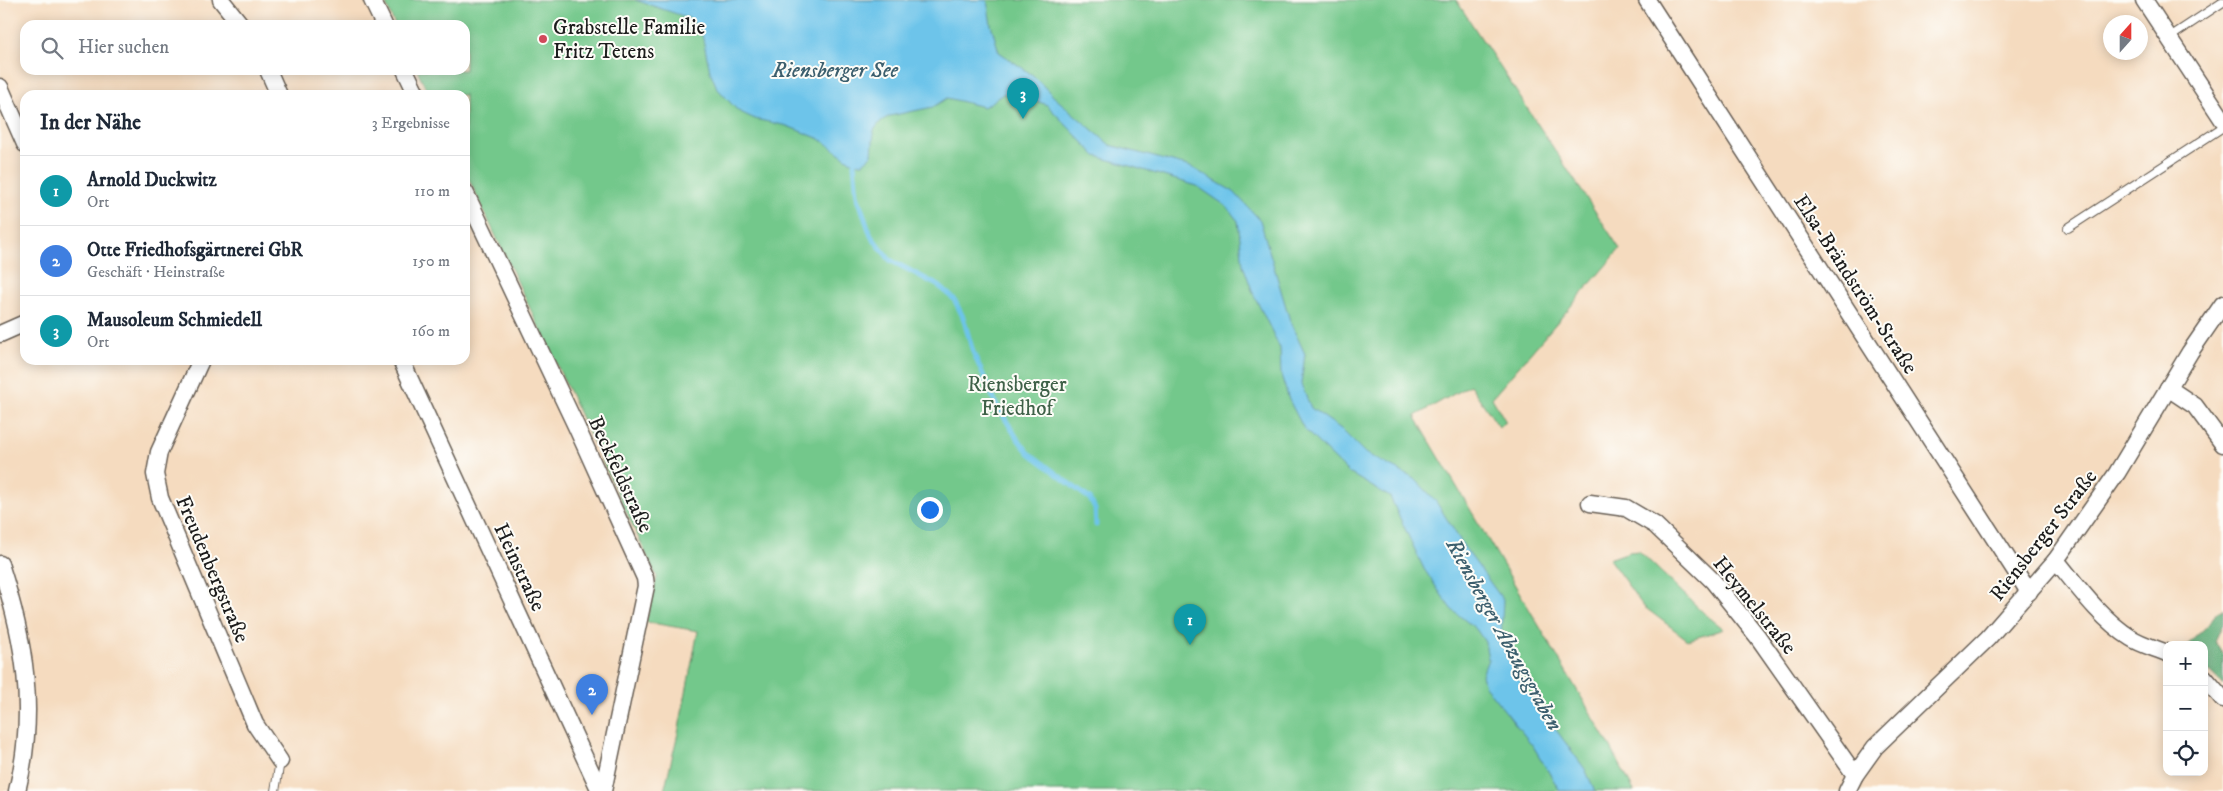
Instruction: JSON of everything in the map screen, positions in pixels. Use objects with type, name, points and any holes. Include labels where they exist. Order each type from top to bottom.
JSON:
[{"type":"street","points":[[221,0],[237,20]]},
{"type":"street","points":[[372,0],[382,20]]},
{"type":"street","name":"Elsa-Brändström-Straße","points":[[1647,0],[2030,592]]},
{"type":"street","points":[[2144,0],[2223,120]]},
{"type":"street","points":[[270,75],[277,90]]},
{"type":"street","points":[[407,75],[415,90]]},
{"type":"street","points":[[0,87],[20,133]]},
{"type":"street","name":"Beckfeldstraße","points":[[470,203],[597,470],[645,578],[646,586],[632,660],[602,791]]},
{"type":"street","name":"Riensberger Straße","points":[[1847,791],[1855,775],[1875,747],[1988,638],[2056,560],[2118,473],[2168,388],[2223,304]]},
{"type":"street","points":[[0,334],[20,325]]},
{"type":"street","name":"Freudenbergstraße","points":[[199,365],[159,452],[156,474],[160,498],[255,724],[280,761]]},
{"type":"street","name":"Heinstraße","points":[[403,365],[602,791]]},
{"type":"street","points":[[2168,388],[2195,406],[2223,444]]},
{"type":"street","name":"Heymelstraße","points":[[1590,503],[1626,508],[1655,525],[1713,581],[1758,637],[1855,775]]},
{"type":"street","points":[[2056,560],[2116,628],[2133,639],[2163,651]]},
{"type":"street","points":[[0,564],[18,627],[27,689],[27,726],[22,769],[17,791]]},
{"type":"street","points":[[2208,681],[2223,698]]},
{"type":"lane","points":[[2170,37],[2223,2]]},
{"type":"lane","points":[[2068,228],[2223,127]]},
{"type":"lane","name":"Freudenbergstraße","points":[[275,791],[280,761]]},
{"type":"green space","name":"Riensberger Friedhof","points":[[384,0],[1456,0],[1620,249],[1492,398],[1506,422],[1499,427],[1470,385],[1415,416],[1609,744],[1634,791],[664,791],[678,733],[698,631],[646,622],[657,577],[470,182],[470,90],[427,90],[419,75],[470,75],[470,20],[393,20]]},
{"type":"green space","points":[[1639,551],[1705,614],[1724,629],[1688,640],[1643,606],[1609,559],[1629,552]]},
{"type":"green space","points":[[2223,609],[2223,624],[2215,641],[2223,654],[2223,685],[2208,670],[2208,641],[2191,641],[2207,626],[2217,612]]},
{"type":"water","name":"Riensberger See","points":[[635,0],[987,0],[991,25],[999,52],[1034,76],[1054,97],[1110,145],[1191,167],[1234,192],[1260,220],[1291,324],[1305,354],[1301,384],[1311,408],[1341,429],[1365,453],[1415,479],[1435,500],[1465,548],[1503,600],[1501,640],[1522,684],[1585,769],[1595,791],[1560,791],[1533,746],[1485,686],[1482,675],[1488,659],[1485,642],[1476,629],[1451,609],[1424,569],[1390,497],[1349,473],[1304,429],[1289,400],[1281,375],[1280,348],[1253,293],[1243,265],[1238,221],[1226,206],[1197,186],[1096,156],[1047,105],[1015,93],[1003,94],[984,107],[947,98],[933,107],[890,116],[881,121],[874,130],[872,155],[863,163],[854,164],[820,139],[787,126],[755,119],[738,111],[717,88],[710,71],[701,30],[689,18]]},
{"type":"waterway","points":[[854,164],[857,195],[871,236],[890,260],[939,286],[954,299],[963,317],[973,352],[996,404],[1017,438],[1029,453],[1090,499],[1095,509],[1096,525]]},
{"type":"place","name":"Grabstelle Familie Fritz Tetens","points":[[543,39]]},
{"type":"place","name":"Mausoleum Schmiedell","points":[[1023,119]]},
{"type":"place","name":"Arnold Duckwitz","points":[[1190,645]]},
{"type":"place","name":"Otte Friedhofsgärtnerei GbR","points":[[592,715]]},
{"type":"water label","name":"Riensberger Abzugsgraben","points":[[1505,634]]}]
